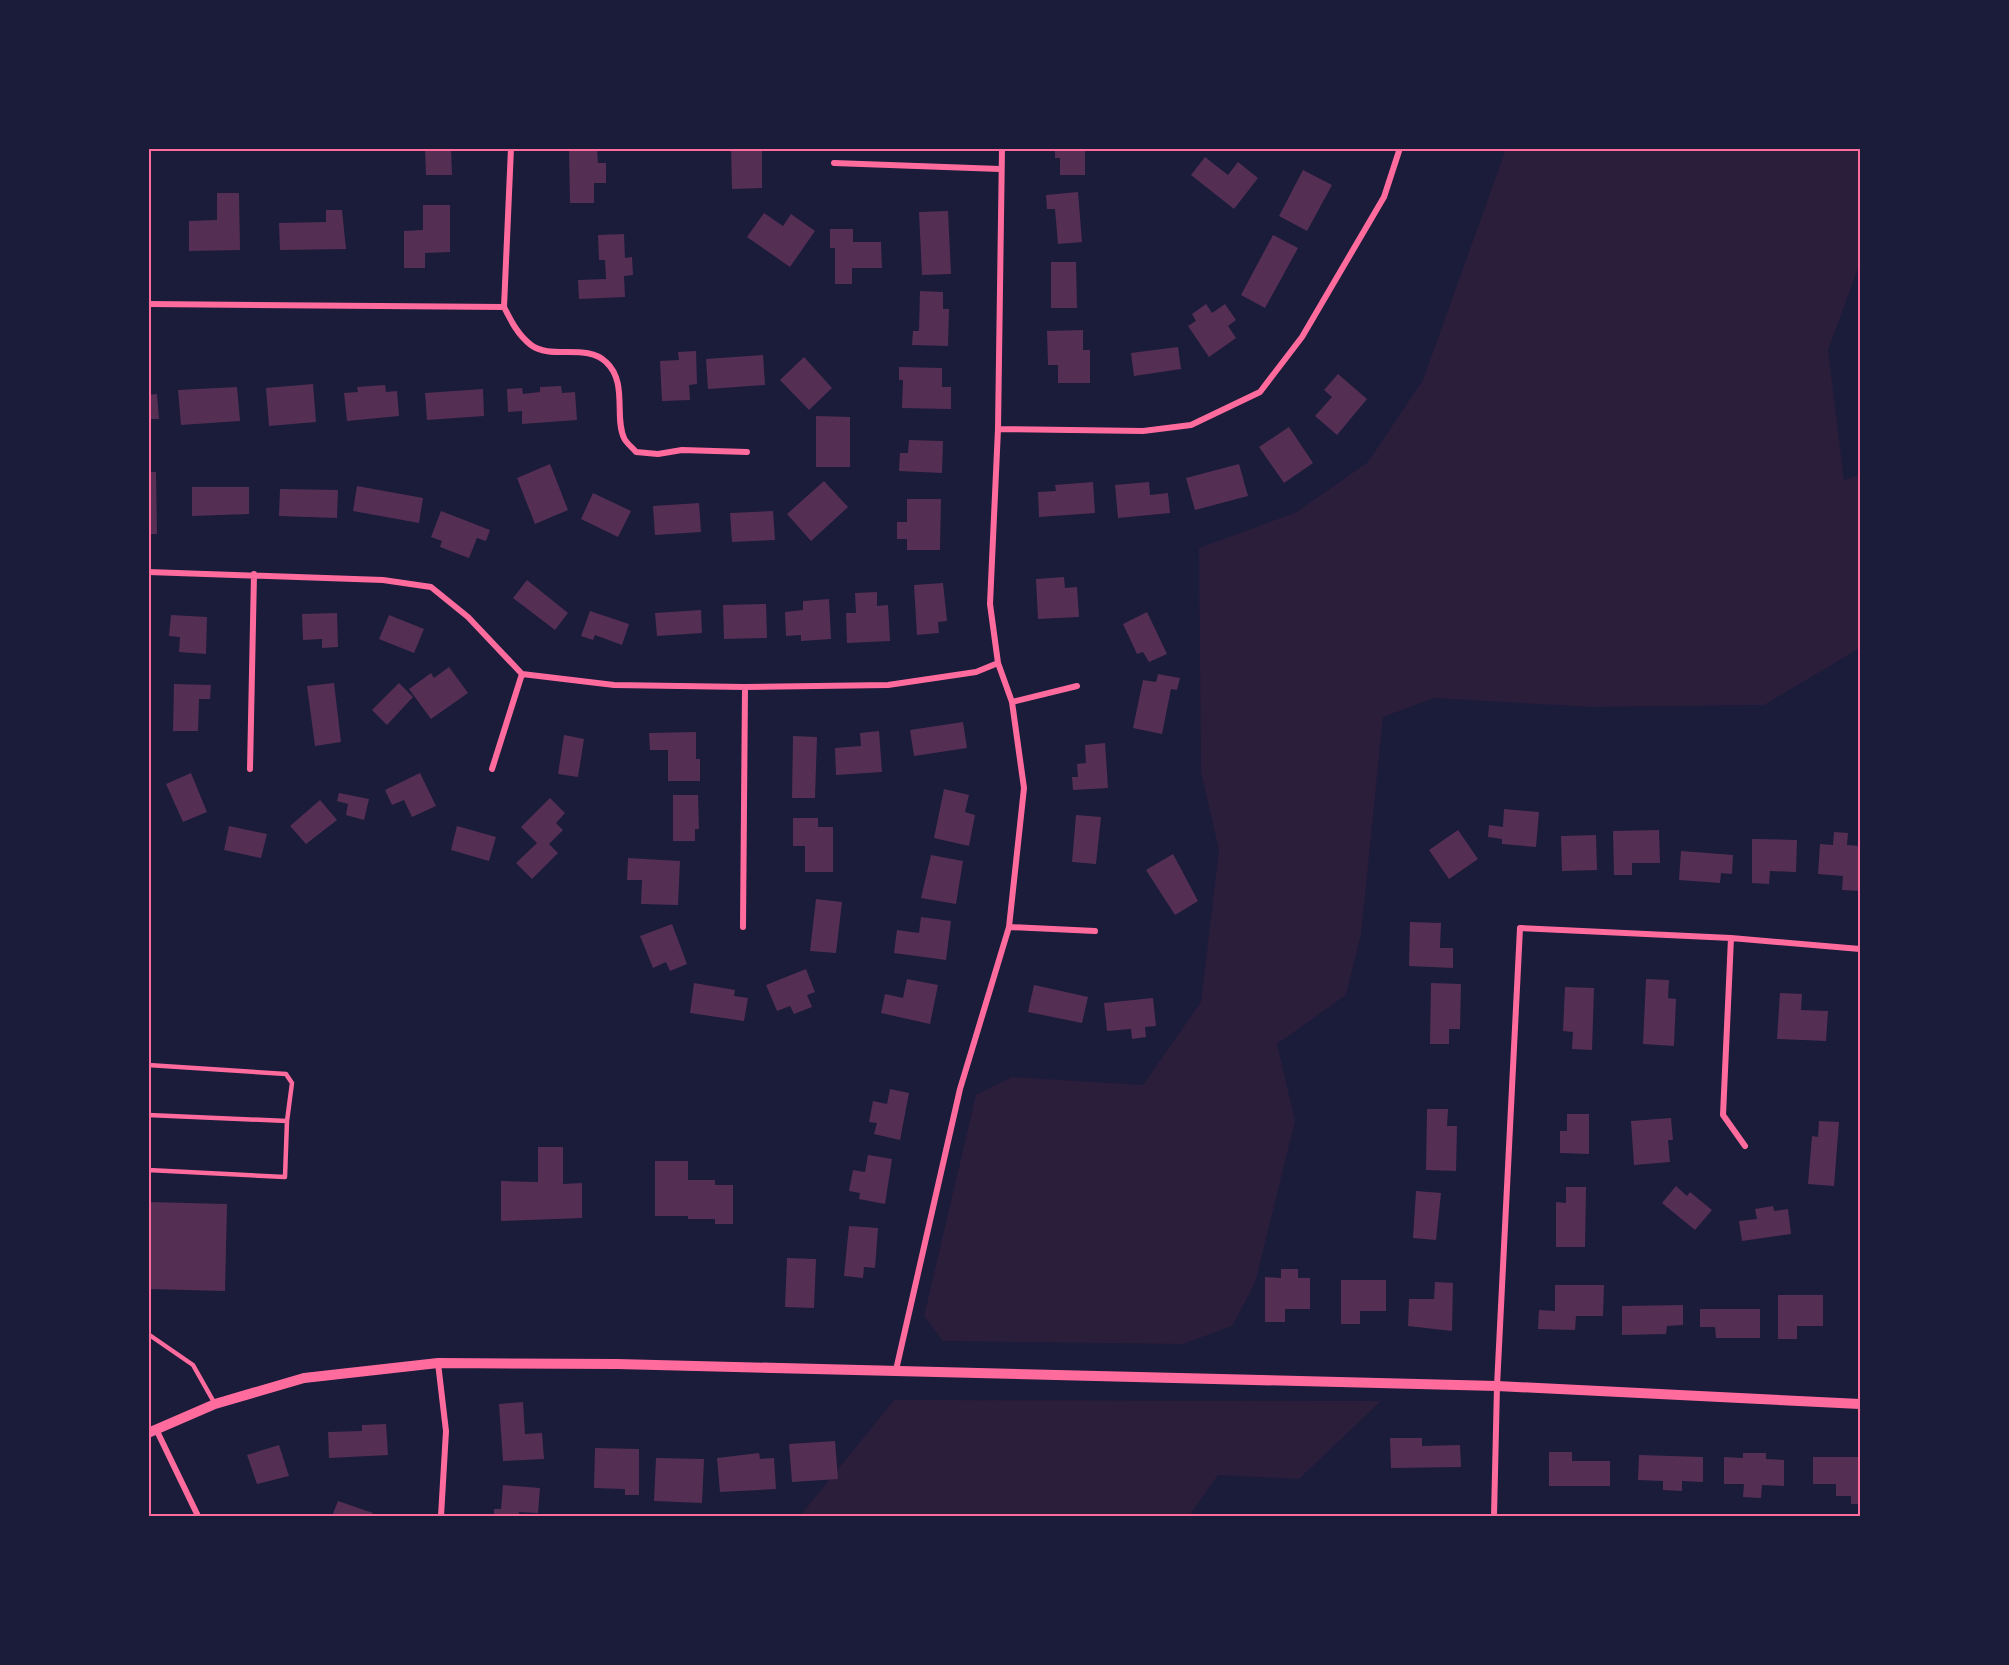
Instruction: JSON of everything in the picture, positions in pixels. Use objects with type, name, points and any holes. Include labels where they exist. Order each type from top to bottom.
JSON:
[{"type":"street","points":[[511,148],[504,307],[516,330],[533,346],[589,353],[606,361],[615,375],[619,392],[624,438],[636,452],[658,454],[682,450],[747,452]]},
{"type":"street","points":[[896,1370],[960,1089],[1009,927],[1024,788],[1012,702],[998,663],[990,604],[998,429],[1002,148]]},
{"type":"street","points":[[998,429],[1143,431],[1191,425],[1260,392],[1302,338],[1384,197],[1400,148]]},
{"type":"street","points":[[834,163],[1000,169]]},
{"type":"street","points":[[148,304],[504,307]]},
{"type":"street","points":[[148,572],[383,580],[431,587],[468,616],[522,674],[614,685],[745,687],[888,685],[976,672],[998,663]]},
{"type":"street","points":[[250,769],[254,574]]},
{"type":"street","points":[[492,769],[522,674]]},
{"type":"street","points":[[1012,702],[1077,686]]},
{"type":"street","points":[[743,927],[745,687]]},
{"type":"street","points":[[1009,927],[1095,931]]},
{"type":"street","points":[[1494,1516],[1497,1386],[1520,928],[1731,938],[1860,949]]},
{"type":"street","points":[[1731,938],[1723,1115],[1745,1146]]},
{"type":"street","points":[[438,1363],[446,1431],[441,1516]]},
{"type":"street","points":[[198,1516],[152,1431],[214,1404],[304,1378],[438,1363],[575,1363],[1497,1386],[1860,1404]]},
{"type":"lane","points":[[148,1065],[286,1074],[292,1083],[287,1121],[285,1177],[148,1170]]},
{"type":"lane","points":[[148,1115],[287,1121]]},
{"type":"lane","points":[[148,1334],[193,1365],[214,1404]]},
{"type":"shaded area","points":[[1506,149],[1860,149],[1860,263],[1828,350],[1844,480],[1860,475],[1860,648],[1764,705],[1591,707],[1434,698],[1383,717],[1361,934],[1346,995],[1277,1044],[1295,1121],[1255,1283],[1232,1326],[1183,1344],[943,1341],[924,1316],[976,1095],[1012,1077],[1143,1085],[1201,1002],[1219,850],[1201,772],[1199,548],[1297,512],[1368,462],[1423,380]]},
{"type":"shaded area","points":[[894,1400],[1381,1401],[1299,1479],[1218,1475],[1189,1516],[800,1516]]},
{"type":"building","points":[[425,148],[451,148],[452,175],[426,175]]},
{"type":"building","points":[[569,148],[597,148],[598,163],[606,163],[606,183],[594,183],[594,203],[570,203]]},
{"type":"building","points":[[731,148],[762,148],[762,188],[732,189]]},
{"type":"building","points":[[1055,148],[1085,148],[1085,175],[1060,175],[1060,158],[1055,158]]},
{"type":"building","points":[[1205,157],[1228,175],[1238,162],[1258,178],[1234,209],[1191,175]]},
{"type":"building","points":[[1303,170],[1332,185],[1307,231],[1279,216]]},
{"type":"building","points":[[1078,192],[1082,242],[1058,244],[1055,209],[1047,209],[1046,195]]},
{"type":"building","points":[[217,193],[239,193],[240,250],[189,251],[189,221],[217,220]]},
{"type":"building","points":[[423,205],[450,205],[450,252],[425,253],[425,268],[404,268],[404,231],[423,230]]},
{"type":"building","points":[[326,210],[342,210],[346,249],[280,250],[279,223],[326,222]]},
{"type":"building","points":[[948,211],[951,274],[922,275],[919,212]]},
{"type":"building","points":[[764,213],[783,226],[791,214],[815,231],[790,267],[747,237]]},
{"type":"building","points":[[830,229],[853,229],[853,242],[881,242],[882,268],[852,268],[852,284],[835,284],[835,248],[830,248]]},
{"type":"building","points":[[624,234],[625,258],[632,257],[633,275],[624,276],[625,297],[579,299],[578,280],[606,279],[605,260],[599,260],[598,235]]},
{"type":"building","points":[[1273,235],[1298,248],[1265,308],[1241,295]]},
{"type":"building","points":[[1051,262],[1076,262],[1077,308],[1051,308]]},
{"type":"building","points":[[920,291],[943,292],[943,309],[949,309],[948,346],[912,345],[913,331],[919,331]]},
{"type":"building","points":[[1206,304],[1212,313],[1225,304],[1236,320],[1228,326],[1236,338],[1209,357],[1188,326],[1196,321],[1192,314]]},
{"type":"building","points":[[1083,330],[1083,350],[1090,350],[1090,383],[1058,383],[1058,365],[1048,365],[1047,331]]},
{"type":"building","points":[[1178,347],[1181,369],[1134,376],[1131,353]]},
{"type":"building","points":[[696,351],[697,384],[689,385],[690,400],[662,401],[660,361],[679,360],[678,352]]},
{"type":"building","points":[[763,355],[765,385],[708,389],[706,359]]},
{"type":"building","points":[[804,357],[832,388],[809,410],[780,380]]},
{"type":"building","points":[[899,367],[942,368],[942,387],[951,387],[951,409],[902,408],[903,380],[899,380]]},
{"type":"building","points":[[1338,374],[1367,399],[1337,435],[1315,416],[1332,397],[1324,390]]},
{"type":"building","points":[[313,384],[316,422],[269,426],[266,388]]},
{"type":"building","points":[[385,385],[386,392],[397,391],[399,416],[347,421],[344,393],[358,392],[357,387]]},
{"type":"building","points":[[561,386],[562,393],[575,392],[577,420],[522,424],[522,411],[508,412],[507,389],[522,388],[523,394],[540,392],[540,387]]},
{"type":"building","points":[[237,387],[240,421],[181,425],[178,390]]},
{"type":"building","points":[[483,389],[484,416],[427,420],[425,393]]},
{"type":"building","points":[[157,394],[159,419],[148,419],[148,395]]},
{"type":"building","points":[[816,416],[850,417],[850,467],[816,467]]},
{"type":"building","points":[[1289,427],[1313,463],[1284,483],[1259,447]]},
{"type":"building","points":[[909,440],[943,441],[942,473],[899,471],[900,453],[908,453]]},
{"type":"building","points":[[550,464],[568,510],[535,524],[517,478]]},
{"type":"building","points":[[1239,464],[1248,496],[1195,510],[1186,478]]},
{"type":"building","points":[[148,472],[156,472],[157,534],[148,534]]},
{"type":"building","points":[[824,481],[848,507],[811,541],[787,514]]},
{"type":"building","points":[[1093,482],[1095,513],[1039,517],[1038,492],[1056,491],[1055,485]]},
{"type":"building","points":[[1149,482],[1150,495],[1168,493],[1170,513],[1118,518],[1115,485]]},
{"type":"building","points":[[357,486],[423,498],[419,523],[353,511]]},
{"type":"building","points":[[192,487],[249,487],[249,514],[192,516]]},
{"type":"building","points":[[280,489],[338,490],[337,518],[279,516]]},
{"type":"building","points":[[593,493],[631,511],[618,537],[581,519]]},
{"type":"building","points":[[907,499],[941,499],[940,550],[907,550],[907,539],[897,539],[897,522],[907,522]]},
{"type":"building","points":[[699,503],[701,532],[655,535],[653,506]]},
{"type":"building","points":[[441,511],[490,530],[486,541],[477,538],[469,558],[440,547],[442,541],[431,537]]},
{"type":"building","points":[[773,511],[775,540],[732,542],[730,513]]},
{"type":"building","points":[[1064,577],[1065,588],[1077,587],[1079,617],[1038,619],[1036,579]]},
{"type":"building","points":[[527,580],[568,613],[555,630],[513,598]]},
{"type":"building","points":[[943,583],[947,621],[938,622],[939,633],[917,635],[914,585]]},
{"type":"building","points":[[877,592],[877,606],[888,605],[890,641],[847,643],[846,613],[856,613],[855,593]]},
{"type":"building","points":[[829,599],[831,639],[801,641],[801,635],[786,636],[785,612],[803,610],[803,601]]},
{"type":"building","points":[[766,604],[767,638],[724,639],[723,605]]},
{"type":"building","points":[[701,610],[702,633],[657,636],[655,613]]},
{"type":"building","points":[[590,611],[629,624],[622,645],[595,635],[593,640],[581,636]]},
{"type":"building","points":[[1147,612],[1167,654],[1149,662],[1143,652],[1137,654],[1123,624]]},
{"type":"building","points":[[337,613],[338,647],[322,648],[322,639],[303,640],[302,614]]},
{"type":"building","points":[[171,615],[207,617],[206,654],[179,652],[180,637],[169,636]]},
{"type":"building","points":[[389,615],[424,629],[414,653],[379,639]]},
{"type":"building","points":[[449,667],[468,693],[431,719],[409,689],[431,673],[434,678]]},
{"type":"building","points":[[1158,674],[1180,678],[1177,690],[1171,689],[1162,734],[1133,728],[1143,680],[1156,682]]},
{"type":"building","points":[[334,683],[341,742],[315,746],[307,686]]},
{"type":"building","points":[[399,683],[413,697],[387,725],[372,710]]},
{"type":"building","points":[[174,684],[211,685],[210,699],[199,699],[198,731],[173,731]]},
{"type":"building","points":[[963,722],[967,748],[914,756],[910,730]]},
{"type":"building","points":[[879,731],[882,772],[836,775],[835,748],[861,746],[860,733]]},
{"type":"building","points":[[696,732],[696,759],[700,759],[700,781],[668,781],[668,750],[650,750],[649,733]]},
{"type":"building","points":[[564,735],[584,739],[578,777],[558,774]]},
{"type":"building","points":[[793,736],[817,737],[815,798],[792,798]]},
{"type":"building","points":[[1105,743],[1108,788],[1073,790],[1072,777],[1078,777],[1077,764],[1086,763],[1085,745]]},
{"type":"building","points":[[191,773],[207,812],[183,822],[166,784]]},
{"type":"building","points":[[420,773],[436,806],[412,817],[404,800],[392,805],[385,790]]},
{"type":"building","points":[[944,789],[969,795],[965,812],[975,815],[969,846],[934,838]]},
{"type":"building","points":[[339,793],[369,799],[364,820],[346,815],[348,804],[337,801]]},
{"type":"building","points":[[673,795],[698,795],[699,829],[695,829],[695,841],[673,841]]},
{"type":"building","points":[[550,798],[565,813],[556,823],[563,830],[549,844],[558,853],[532,879],[516,863],[537,843],[521,827]]},
{"type":"building","points":[[320,800],[337,820],[306,844],[290,826]]},
{"type":"building","points":[[1504,809],[1539,812],[1536,847],[1502,844],[1502,839],[1488,837],[1489,825],[1503,827]]},
{"type":"building","points":[[1076,815],[1101,817],[1096,864],[1072,862]]},
{"type":"building","points":[[793,818],[818,818],[818,827],[833,827],[833,872],[805,872],[805,846],[793,846]]},
{"type":"building","points":[[229,826],[267,834],[261,858],[224,850]]},
{"type":"building","points":[[457,826],[496,837],[489,861],[451,850]]},
{"type":"building","points":[[1458,830],[1478,859],[1449,879],[1429,850]]},
{"type":"building","points":[[1659,830],[1660,863],[1632,863],[1632,875],[1614,875],[1613,831]]},
{"type":"building","points":[[1834,832],[1848,833],[1847,845],[1860,846],[1860,891],[1842,890],[1843,876],[1818,874],[1820,844],[1833,845]]},
{"type":"building","points":[[1596,835],[1597,870],[1562,871],[1561,836]]},
{"type":"building","points":[[1752,839],[1797,840],[1796,872],[1770,871],[1769,884],[1752,883]]},
{"type":"building","points":[[1681,851],[1733,855],[1732,874],[1721,873],[1720,883],[1679,880]]},
{"type":"building","points":[[1173,854],[1198,901],[1175,915],[1146,870]]},
{"type":"building","points":[[931,855],[963,861],[956,904],[921,898]]},
{"type":"building","points":[[628,858],[680,861],[678,905],[641,904],[642,880],[627,880]]},
{"type":"building","points":[[816,899],[842,902],[836,953],[810,951]]},
{"type":"building","points":[[921,917],[951,921],[946,960],[894,953],[897,930],[919,933]]},
{"type":"building","points":[[1410,922],[1441,923],[1440,948],[1453,948],[1453,968],[1409,966]]},
{"type":"building","points":[[672,924],[687,964],[670,971],[666,962],[653,968],[640,936]]},
{"type":"building","points":[[806,969],[815,992],[807,995],[812,1007],[794,1014],[790,1006],[777,1011],[766,985]]},
{"type":"building","points":[[907,979],[938,985],[930,1024],[881,1013],[885,994],[903,998]]},
{"type":"building","points":[[1646,979],[1669,980],[1668,998],[1676,999],[1674,1046],[1643,1044]]},
{"type":"building","points":[[694,983],[735,990],[734,996],[748,998],[744,1021],[690,1013]]},
{"type":"building","points":[[1431,983],[1461,984],[1460,1029],[1449,1029],[1449,1044],[1430,1044]]},
{"type":"building","points":[[1034,985],[1088,997],[1082,1023],[1028,1012]]},
{"type":"building","points":[[1565,987],[1594,988],[1592,1050],[1572,1049],[1573,1032],[1563,1031]]},
{"type":"building","points":[[1780,993],[1802,994],[1801,1010],[1828,1011],[1826,1041],[1777,1039]]},
{"type":"building","points":[[1153,998],[1156,1026],[1145,1027],[1146,1037],[1132,1039],[1131,1029],[1107,1031],[1104,1003]]},
{"type":"building","points":[[890,1089],[909,1093],[900,1140],[874,1134],[877,1123],[869,1122],[873,1101],[887,1104]]},
{"type":"building","points":[[1427,1109],[1448,1109],[1447,1126],[1457,1126],[1456,1171],[1426,1170]]},
{"type":"building","points":[[1567,1114],[1589,1114],[1589,1154],[1560,1153],[1560,1131],[1567,1131]]},
{"type":"building","points":[[1671,1118],[1673,1140],[1668,1140],[1670,1162],[1634,1165],[1631,1121]]},
{"type":"building","points":[[1819,1121],[1839,1122],[1834,1186],[1808,1184],[1812,1136],[1818,1137]]},
{"type":"building","points":[[538,1147],[563,1147],[563,1184],[582,1183],[582,1218],[501,1221],[501,1181],[538,1182]]},
{"type":"building","points":[[868,1155],[892,1159],[885,1204],[859,1199],[860,1193],[849,1191],[853,1170],[865,1172]]},
{"type":"building","points":[[655,1161],[688,1161],[688,1180],[715,1180],[715,1185],[733,1185],[733,1224],[715,1224],[715,1219],[688,1219],[688,1216],[655,1216]]},
{"type":"building","points":[[1676,1186],[1687,1196],[1690,1192],[1712,1210],[1695,1230],[1662,1203]]},
{"type":"building","points":[[1566,1187],[1586,1187],[1585,1247],[1556,1247],[1556,1202],[1566,1203]]},
{"type":"building","points":[[1416,1191],[1441,1193],[1436,1240],[1413,1238]]},
{"type":"building","points":[[148,1202],[227,1204],[225,1291],[148,1289]]},
{"type":"building","points":[[1773,1206],[1774,1211],[1788,1209],[1791,1234],[1742,1241],[1739,1221],[1757,1219],[1755,1209]]},
{"type":"building","points":[[849,1226],[878,1228],[875,1268],[864,1267],[863,1278],[844,1276]]},
{"type":"building","points":[[787,1258],[816,1259],[814,1308],[785,1307]]},
{"type":"building","points":[[1281,1269],[1298,1269],[1298,1278],[1310,1278],[1310,1309],[1285,1309],[1285,1322],[1265,1322],[1265,1277],[1281,1278]]},
{"type":"building","points":[[1341,1280],[1386,1280],[1386,1311],[1360,1311],[1360,1324],[1341,1324]]},
{"type":"building","points":[[1435,1282],[1453,1283],[1452,1331],[1408,1326],[1409,1299],[1434,1299]]},
{"type":"building","points":[[1555,1285],[1604,1285],[1603,1316],[1576,1316],[1575,1330],[1538,1329],[1539,1310],[1555,1311]]},
{"type":"building","points":[[1778,1295],[1823,1295],[1823,1326],[1797,1326],[1797,1339],[1778,1339]]},
{"type":"building","points":[[1683,1305],[1683,1325],[1667,1326],[1666,1334],[1622,1335],[1622,1306]]},
{"type":"building","points":[[1700,1309],[1760,1309],[1760,1338],[1716,1338],[1715,1327],[1700,1327]]},
{"type":"building","points":[[523,1402],[525,1434],[542,1433],[544,1459],[503,1461],[499,1404]]},
{"type":"building","points":[[386,1424],[388,1455],[329,1458],[328,1432],[362,1431],[362,1425]]},
{"type":"building","points":[[1390,1438],[1422,1438],[1422,1446],[1460,1445],[1461,1467],[1391,1468]]},
{"type":"building","points":[[835,1441],[838,1479],[792,1482],[789,1444]]},
{"type":"building","points":[[279,1445],[289,1476],[257,1484],[247,1455]]},
{"type":"building","points":[[595,1448],[639,1449],[639,1495],[625,1495],[625,1489],[594,1488]]},
{"type":"building","points":[[1549,1452],[1572,1452],[1572,1461],[1610,1461],[1610,1486],[1549,1486]]},
{"type":"building","points":[[759,1453],[760,1459],[774,1458],[776,1489],[720,1492],[717,1458]]},
{"type":"building","points":[[1743,1453],[1766,1453],[1766,1459],[1784,1460],[1784,1486],[1762,1485],[1761,1498],[1743,1497],[1744,1484],[1724,1484],[1724,1457],[1743,1458]]},
{"type":"building","points":[[1639,1455],[1703,1457],[1703,1482],[1682,1481],[1682,1491],[1663,1490],[1663,1481],[1638,1480]]},
{"type":"building","points":[[1813,1457],[1860,1457],[1860,1504],[1851,1504],[1851,1496],[1836,1496],[1836,1484],[1813,1484]]},
{"type":"building","points":[[656,1458],[704,1459],[702,1503],[654,1501]]},
{"type":"building","points":[[503,1485],[540,1488],[538,1513],[519,1512],[519,1516],[494,1516],[494,1509],[501,1509]]},
{"type":"building","points":[[338,1501],[373,1513],[372,1516],[332,1516]]}]
